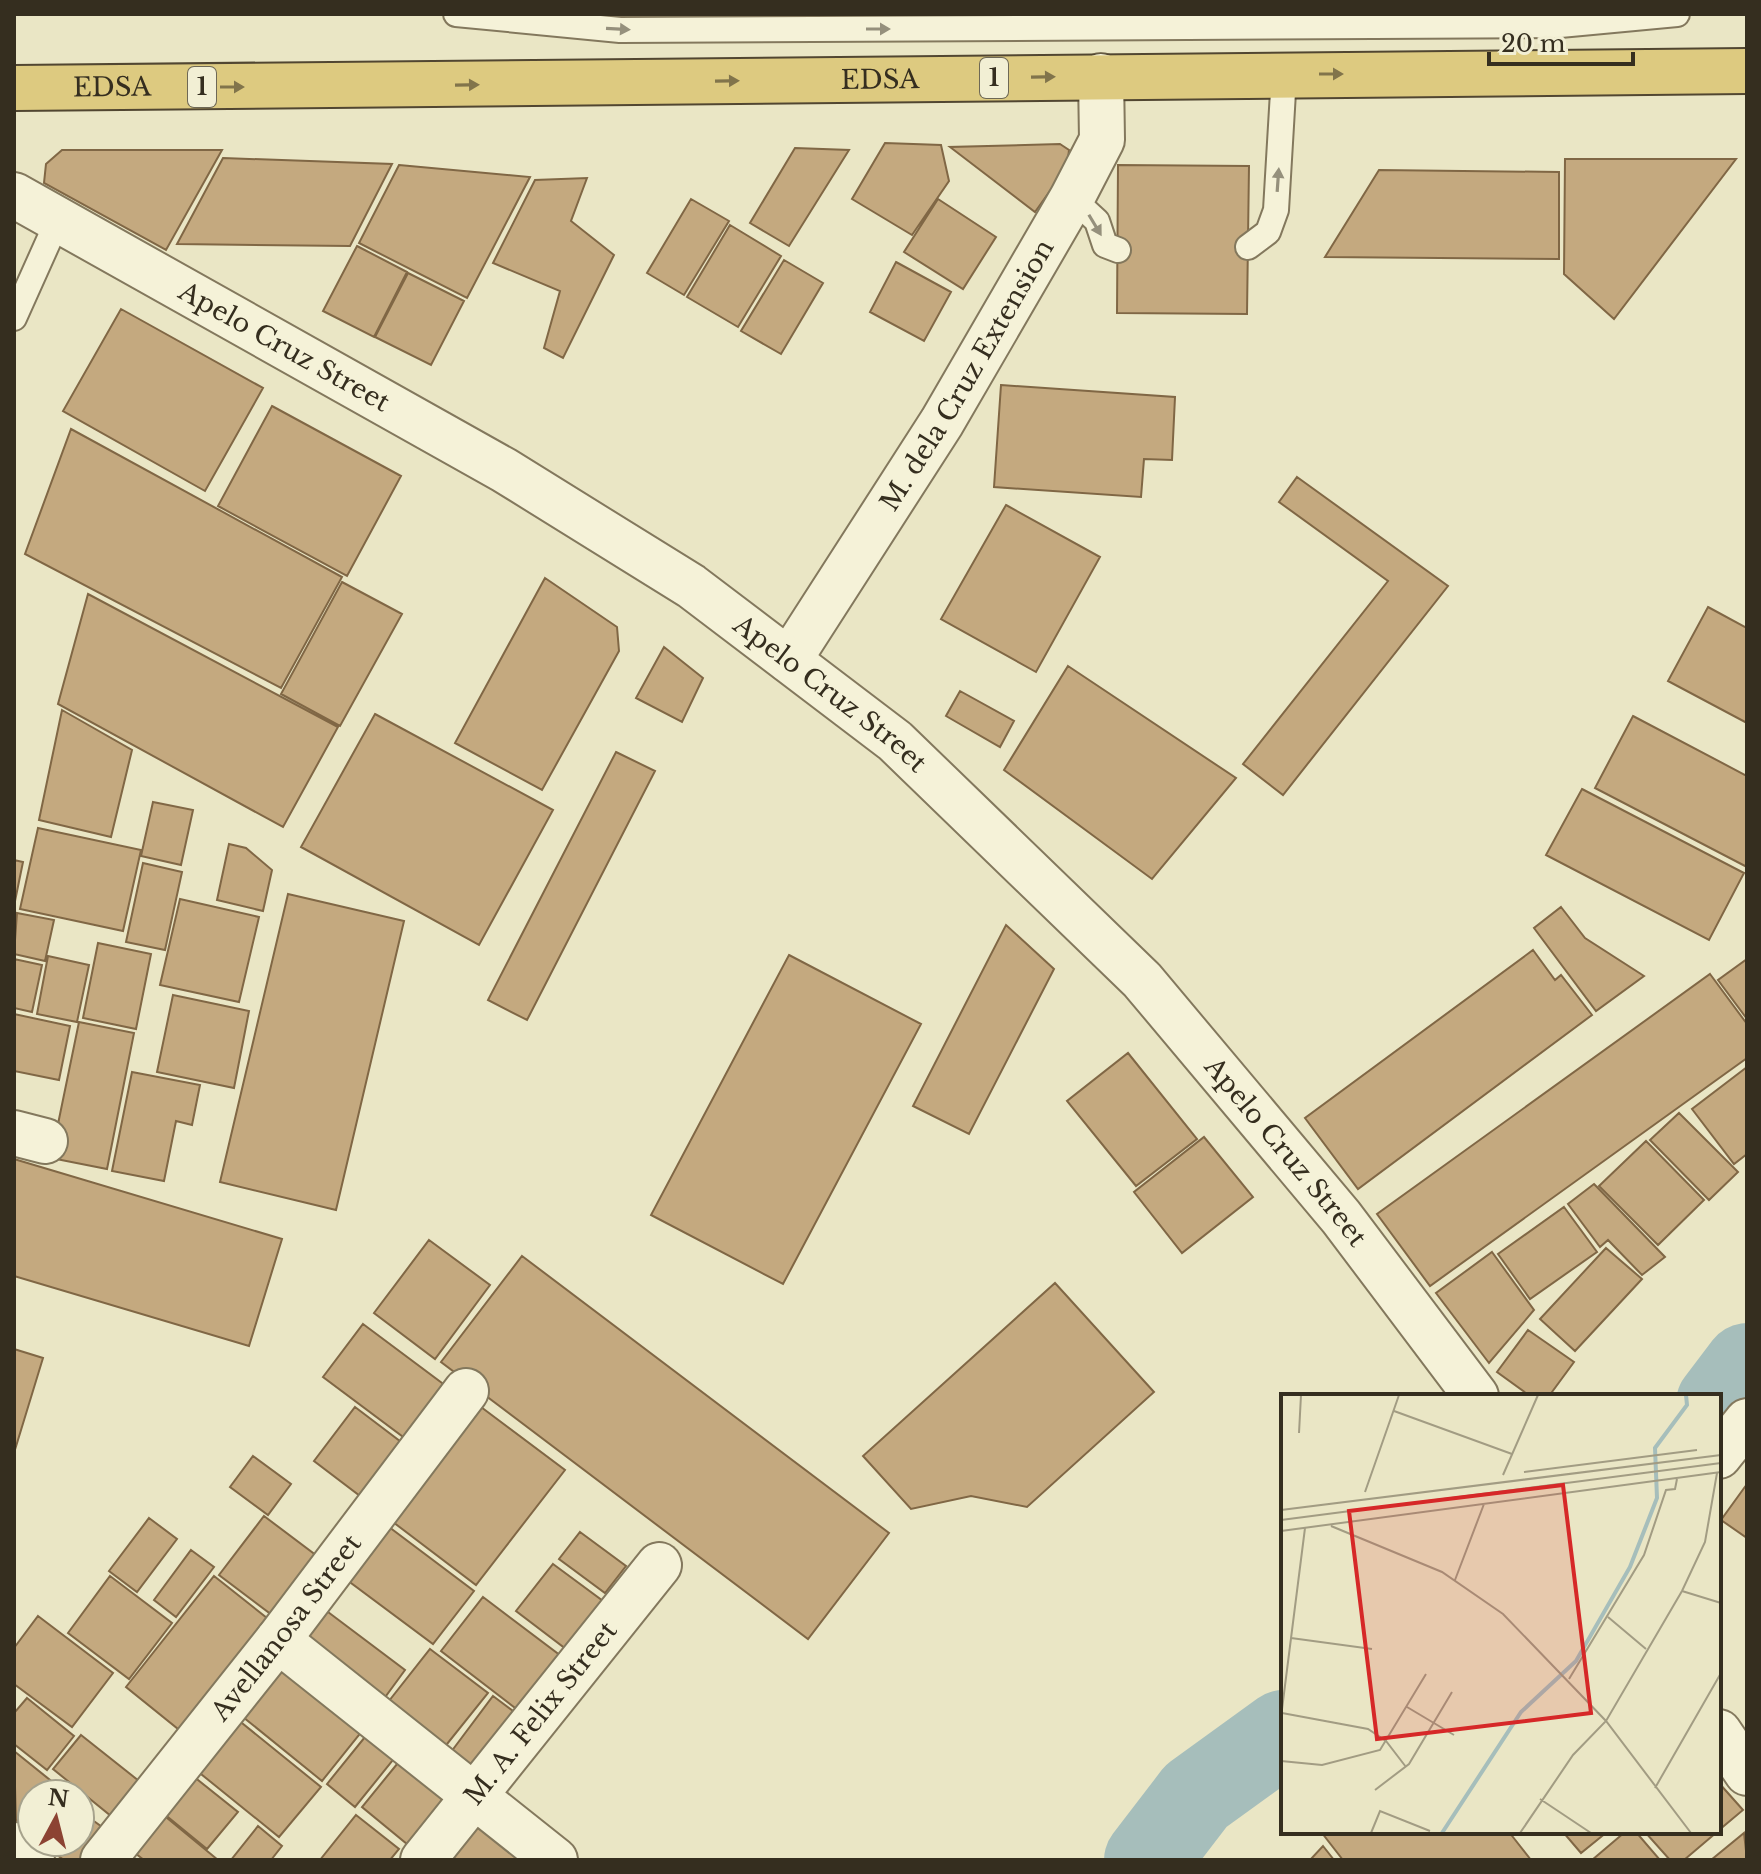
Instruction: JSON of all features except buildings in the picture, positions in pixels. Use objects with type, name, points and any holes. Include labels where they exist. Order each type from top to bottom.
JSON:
[{"type":"highway","name":"EDSA","points":[[14,88],[1747,71]]},
{"type":"street","name":"M. dela Cruz Extension","points":[[789,660],[942,422],[1072,198],[1102,140],[1101,76]]},
{"type":"street","name":"Apelo Cruz Street","points":[[14,195],[504,470],[691,586],[895,741],[1142,980],[1341,1217],[1474,1394]]},
{"type":"street","name":"Avellanosa Street","points":[[103,1860],[278,1640],[466,1391]]},
{"type":"street","points":[[1721,1454],[1747,1421]]},
{"type":"street","name":"M. A. Felix Street","points":[[423,1860],[659,1565]]},
{"type":"street","points":[[278,1640],[555,1860]]},
{"type":"street","points":[[1721,1735],[1747,1773]]},
{"type":"street","points":[[14,1845],[32,1860]]},
{"type":"lane","points":[[456,14],[620,30],[1560,25],[1677,14]]},
{"type":"lane","points":[[1248,247],[1268,232],[1276,210],[1284,75]]},
{"type":"lane","points":[[1072,198],[1097,221],[1105,245],[1118,250]]},
{"type":"lane","points":[[14,318],[58,220]]},
{"type":"waterway","points":[[1721,1400],[1747,1366]]},
{"type":"waterway","points":[[1147,1860],[1196,1796],[1281,1734]]}]
